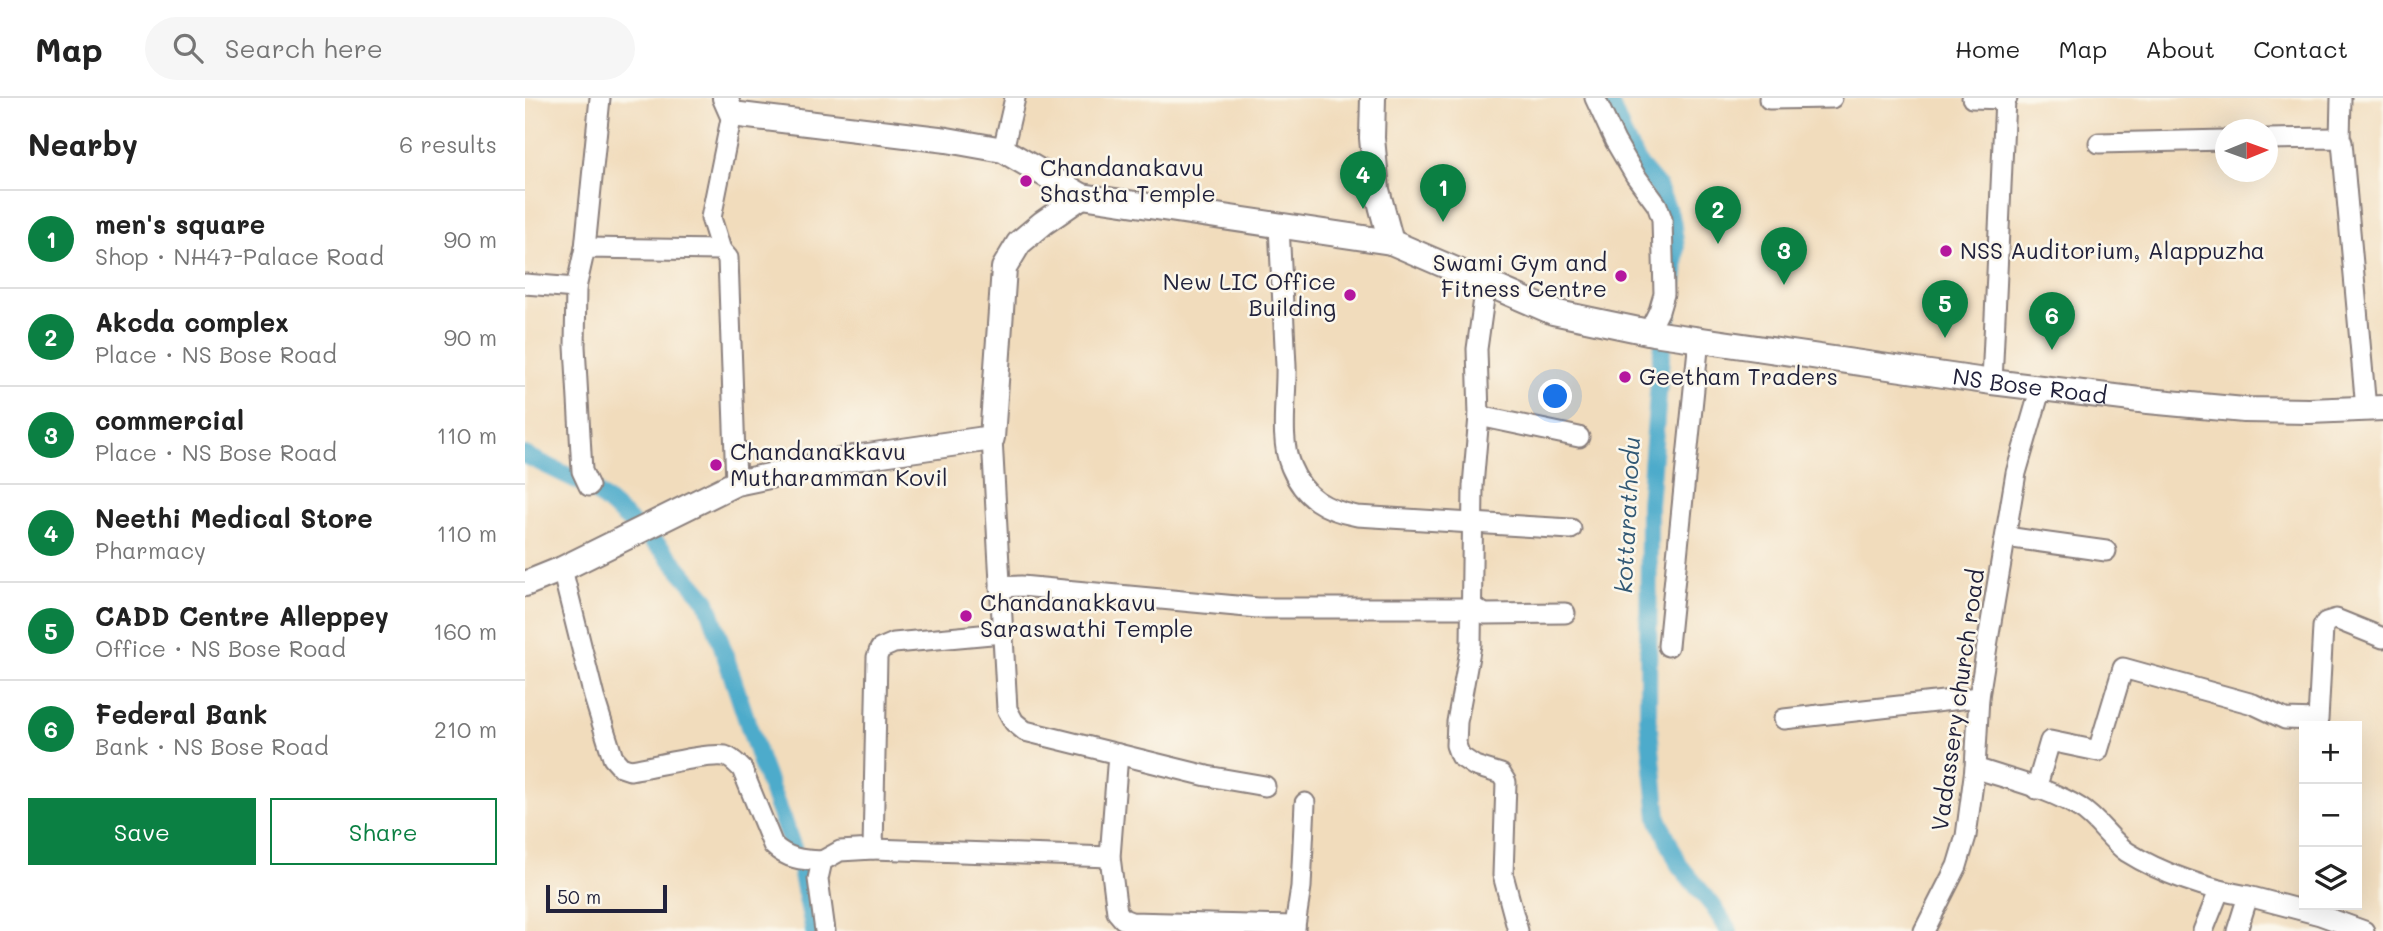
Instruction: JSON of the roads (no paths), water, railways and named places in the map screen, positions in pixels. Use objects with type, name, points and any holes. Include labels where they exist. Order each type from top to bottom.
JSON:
[{"type":"main road","points":[[1373,98],[1377,190],[1391,242]]},
{"type":"main road","points":[[525,584],[562,569],[736,483],[854,458],[992,438],[1004,268],[1019,243],[1082,196],[1003,150],[728,106]]},
{"type":"main road","name":"NS Bose Road","points":[[1082,196],[1391,242],[1553,312],[1651,332],[1991,382],[2148,401],[2244,410],[2375,408]]},
{"type":"street","points":[[589,486],[582,471],[575,346],[576,288],[585,248],[600,98]]},
{"type":"street","points":[[1003,150],[1015,98]]},
{"type":"street","points":[[1595,98],[1615,141],[1657,205],[1662,219],[1664,294],[1651,332]]},
{"type":"street","points":[[1769,99],[1832,98]]},
{"type":"street","points":[[1972,98],[2006,99],[1991,382]]},
{"type":"street","points":[[2341,98],[2340,139],[2375,408]]},
{"type":"street","points":[[728,106],[711,218],[721,250],[728,258],[736,483]]},
{"type":"street","points":[[2278,139],[2340,139]]},
{"type":"street","points":[[2099,143],[2215,140]]},
{"type":"street","points":[[1279,226],[1286,368],[1285,441],[1290,467],[1307,492],[1320,505],[1357,516],[1571,529]]},
{"type":"street","points":[[585,248],[721,250]]},
{"type":"street","points":[[525,284],[576,288]]},
{"type":"street","points":[[1486,284],[1477,349],[1479,416],[1473,486],[1471,645],[1457,723],[1456,745],[1460,756],[1475,766],[1501,774],[1506,782],[1503,875],[1518,931]]},
{"type":"street","points":[[1668,646],[1690,338]]},
{"type":"street","name":"Vadassery church road","points":[[1924,931],[1960,856],[1966,836],[1975,768],[1979,697],[2016,473],[2041,387]]},
{"type":"street","points":[[1479,416],[1579,436]]},
{"type":"street","points":[[992,438],[1007,709],[1014,722],[1025,731],[1228,780],[1265,786]]},
{"type":"street","points":[[2006,537],[2106,551]]},
{"type":"street","points":[[562,569],[594,697],[613,758],[621,767],[630,769],[708,757],[725,756],[734,760],[742,769],[773,845],[782,854],[822,861],[840,851],[873,849],[1109,857]]},
{"type":"street","points":[[1000,587],[1021,586],[1258,608],[1471,607],[1485,614],[1565,613]]},
{"type":"street","points":[[2036,789],[2050,741],[2098,751],[2123,668],[2253,704],[2285,719],[2318,720],[2323,627],[2326,622],[2336,619],[2383,638]]},
{"type":"street","points":[[873,849],[877,657],[880,649],[894,643],[1002,633]]},
{"type":"street","points":[[1784,719],[1979,697]]},
{"type":"street","points":[[1118,754],[1109,857],[1117,912],[1123,919],[1131,922],[1295,928],[1301,887],[1305,803]]},
{"type":"street","points":[[1975,768],[2062,798],[2084,810],[2126,851],[2154,866],[2219,891],[2248,896],[2353,929]]},
{"type":"street","points":[[822,861],[818,879],[825,931]]},
{"type":"street","points":[[2203,931],[2219,891]]},
{"type":"street","points":[[2237,931],[2248,896]]},
{"type":"waterway","name":"kottarathodu","points":[[1608,98],[1626,142],[1640,166],[1658,187],[1672,220],[1676,248],[1675,273],[1661,357],[1649,505],[1648,718],[1658,818],[1679,865],[1713,906],[1729,931]]},
{"type":"waterway","points":[[525,455],[589,486],[663,550],[707,601],[761,763],[793,848]]},
{"type":"waterway","points":[[801,870],[814,931]]},
{"type":"place","name":"Chandanakavu Shastha Temple","points":[[1026,181]]},
{"type":"place","name":"Neethi Medical Store","points":[[1363,209]]},
{"type":"place","name":"men's square","points":[[1443,222]]},
{"type":"place","name":"Akcda complex","points":[[1718,244]]},
{"type":"place","name":"NSS Auditorium, Alappuzha","points":[[1946,251]]},
{"type":"place","name":"Swami Gym and Fitness Centre","points":[[1621,276]]},
{"type":"place","name":"commercial","points":[[1784,285]]},
{"type":"place","name":"New LIC Office Building","points":[[1350,295]]},
{"type":"place","name":"CADD Centre Alleppey","points":[[1945,338]]},
{"type":"place","name":"Federal Bank","points":[[2052,350]]},
{"type":"place","name":"Geetham Traders","points":[[1625,377]]},
{"type":"place","name":"Chandanakkavu Mutharamman Kovil","points":[[716,465]]},
{"type":"place","name":"Chandanakkavu Saraswathi Temple","points":[[966,616]]}]
